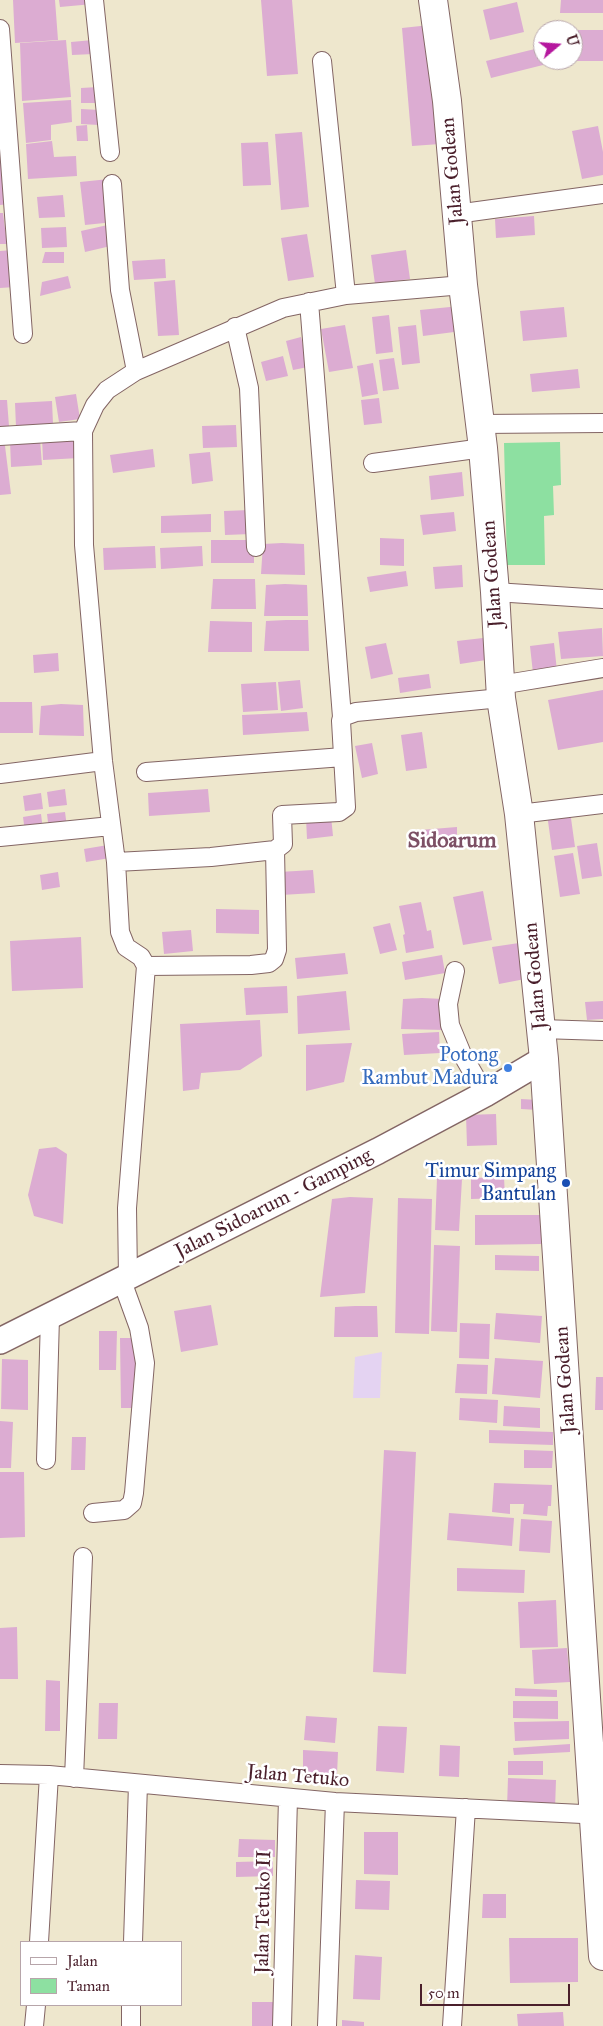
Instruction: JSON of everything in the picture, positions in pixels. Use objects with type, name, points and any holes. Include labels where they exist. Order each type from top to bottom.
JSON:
[{"type":"main road","name":"Jalan Godean","points":[[433,0],[447,101],[463,285],[482,436],[501,692],[519,814],[544,1059],[585,1672],[598,1815],[603,1956]]},
{"type":"main road","name":"Jalan Sidoarum - Gamping","points":[[0,1341],[125,1280],[485,1094],[544,1059]]},
{"type":"street","points":[[94,0],[110,152]]},
{"type":"street","points":[[0,29],[23,334]]},
{"type":"street","points":[[322,61],[346,295]]},
{"type":"street","points":[[112,184],[120,290],[136,371]]},
{"type":"street","points":[[456,214],[603,194]]},
{"type":"street","points":[[93,1513],[124,1510],[132,1503],[134,1493],[145,1363],[137,1320],[125,1280],[126,1208],[136,1115],[146,966],[141,957],[126,947],[120,932],[116,862],[102,761],[84,545],[83,431],[95,405],[107,390],[136,371],[283,308],[346,295],[463,285]]},
{"type":"street","points":[[116,862],[211,857],[275,850],[283,844],[282,815],[340,812],[346,807],[342,717],[310,302]]},
{"type":"street","points":[[235,327],[249,388],[256,547]]},
{"type":"street","points":[[373,463],[482,436],[603,423]]},
{"type":"street","points":[[0,436],[83,431]]},
{"type":"street","points":[[495,592],[603,599]]},
{"type":"street","points":[[342,717],[356,712],[501,692],[603,668]]},
{"type":"street","points":[[146,772],[343,756]]},
{"type":"street","points":[[0,774],[102,761]]},
{"type":"street","points":[[519,814],[603,804]]},
{"type":"street","points":[[0,837],[111,826]]},
{"type":"street","points":[[146,966],[251,965],[269,963],[274,959],[276,950],[275,850]]},
{"type":"street","points":[[454,971],[448,1004],[450,1025],[462,1054],[485,1094]]},
{"type":"street","points":[[541,1029],[603,1031]]},
{"type":"street","points":[[46,1460],[50,1317]]},
{"type":"street","points":[[74,1778],[83,1557]]},
{"type":"street","name":"Jalan Tetuko","points":[[0,1774],[49,1775],[335,1802],[598,1815]]},
{"type":"street","points":[[40,1941],[49,1775]]},
{"type":"street","points":[[133,1941],[138,1784]]},
{"type":"street","name":"Jalan Tetuko II","points":[[282,2026],[288,1798]]},
{"type":"street","points":[[327,2026],[335,1802]]},
{"type":"street","points":[[452,2026],[466,1808]]},
{"type":"street","points":[[34,2026],[36,2006]]},
{"type":"street","points":[[131,2006],[131,2026]]},
{"type":"shaded area","points":[[382,1352],[380,1398],[353,1398],[355,1357]]},
{"type":"green space","points":[[560,442],[561,485],[553,486],[554,515],[544,516],[545,565],[507,565],[504,443]]},
{"type":"building","points":[[13,0],[55,0],[58,40],[15,43]]},
{"type":"building","points":[[59,0],[93,0],[93,4],[60,7]]},
{"type":"building","points":[[261,0],[292,0],[298,74],[267,76]]},
{"type":"building","points":[[561,0],[603,0],[603,13],[560,13]]},
{"type":"building","points":[[517,2],[524,32],[490,40],[483,10]]},
{"type":"building","points":[[430,25],[440,144],[412,146],[402,28]]},
{"type":"building","points":[[583,30],[603,30],[603,61],[583,61]]},
{"type":"building","points":[[66,40],[71,97],[22,101],[20,43]]},
{"type":"building","points":[[93,40],[94,54],[72,55],[71,42]]},
{"type":"building","points":[[533,49],[533,68],[491,78],[486,61]]},
{"type":"building","points":[[98,87],[98,103],[81,103],[81,88]]},
{"type":"building","points":[[71,100],[72,122],[51,125],[51,140],[26,143],[23,103]]},
{"type":"building","points":[[81,109],[100,110],[99,125],[81,124]]},
{"type":"building","points":[[87,125],[88,141],[77,141],[76,126]]},
{"type":"building","points":[[598,126],[603,152],[603,175],[582,179],[572,131]]},
{"type":"building","points":[[302,132],[309,207],[281,210],[275,134]]},
{"type":"building","points":[[52,141],[54,157],[76,156],[77,176],[28,179],[26,144]]},
{"type":"building","points":[[268,142],[271,185],[243,186],[241,143]]},
{"type":"building","points":[[5,157],[11,204],[0,205],[0,158]]},
{"type":"building","points":[[109,179],[114,222],[85,225],[80,182]]},
{"type":"building","points":[[63,195],[65,217],[39,218],[37,197]]},
{"type":"building","points":[[0,213],[3,213],[7,244],[0,244]]},
{"type":"building","points":[[534,216],[535,235],[496,238],[495,219]]},
{"type":"building","points":[[112,224],[115,245],[85,252],[81,231]]},
{"type":"building","points":[[66,227],[67,247],[42,248],[41,228]]},
{"type":"building","points":[[307,234],[314,277],[288,281],[281,238]]},
{"type":"building","points":[[13,250],[15,287],[0,288],[0,251]]},
{"type":"building","points":[[406,250],[410,279],[375,284],[371,255]]},
{"type":"building","points":[[45,252],[64,252],[64,263],[42,263]]},
{"type":"building","points":[[165,259],[166,278],[134,280],[132,261]]},
{"type":"building","points":[[68,276],[71,288],[40,296],[42,282]]},
{"type":"building","points":[[175,280],[179,335],[158,336],[154,282]]},
{"type":"building","points":[[460,306],[462,331],[423,336],[420,310]]},
{"type":"building","points":[[564,307],[567,337],[523,341],[520,311]]},
{"type":"building","points":[[389,315],[393,352],[376,354],[372,317]]},
{"type":"building","points":[[345,325],[353,368],[329,372],[321,329]]},
{"type":"building","points":[[416,325],[420,363],[402,365],[398,327]]},
{"type":"building","points":[[301,337],[308,367],[293,370],[286,341]]},
{"type":"building","points":[[283,356],[288,376],[266,381],[261,362]]},
{"type":"building","points":[[394,358],[399,389],[383,391],[379,360]]},
{"type":"building","points":[[373,363],[378,394],[362,397],[357,366]]},
{"type":"building","points":[[578,369],[580,388],[532,392],[530,374]]},
{"type":"building","points":[[76,394],[80,419],[59,422],[55,397]]},
{"type":"building","points":[[379,398],[382,423],[364,425],[361,400]]},
{"type":"building","points":[[0,400],[7,400],[9,426],[0,427]]},
{"type":"building","points":[[52,401],[53,424],[16,427],[15,403]]},
{"type":"building","points":[[236,425],[237,447],[203,448],[202,426]]},
{"type":"building","points":[[78,436],[79,458],[43,460],[42,438]]},
{"type":"building","points":[[0,438],[4,438],[11,494],[0,495]]},
{"type":"building","points":[[40,439],[42,465],[11,467],[10,441]]},
{"type":"building","points":[[153,449],[155,467],[113,473],[110,455]]},
{"type":"building","points":[[210,452],[213,481],[192,484],[189,454]]},
{"type":"building","points":[[462,472],[464,496],[431,500],[429,476]]},
{"type":"building","points":[[250,510],[251,534],[225,535],[224,511]]},
{"type":"building","points":[[454,512],[456,531],[423,535],[420,515]]},
{"type":"building","points":[[211,514],[211,532],[161,533],[161,516]]},
{"type":"building","points":[[380,538],[404,539],[404,566],[380,565]]},
{"type":"building","points":[[211,540],[254,540],[254,563],[211,563]]},
{"type":"building","points":[[263,544],[304,544],[305,575],[261,574]]},
{"type":"building","points":[[155,546],[156,568],[104,570],[103,548]]},
{"type":"building","points":[[202,546],[203,566],[161,569],[160,548]]},
{"type":"building","points":[[462,565],[463,587],[435,589],[433,567]]},
{"type":"building","points":[[406,571],[408,586],[370,592],[367,577]]},
{"type":"building","points":[[213,579],[255,579],[256,609],[211,609]]},
{"type":"building","points":[[266,585],[307,585],[308,616],[264,616]]},
{"type":"building","points":[[308,620],[309,651],[264,651],[266,621]]},
{"type":"building","points":[[210,621],[252,622],[252,652],[208,652]]},
{"type":"building","points":[[602,628],[603,656],[561,659],[558,632]]},
{"type":"building","points":[[483,638],[486,660],[460,664],[457,641]]},
{"type":"building","points":[[386,643],[393,674],[371,679],[365,647]]},
{"type":"building","points":[[554,643],[557,671],[533,673],[530,646]]},
{"type":"building","points":[[58,653],[59,671],[34,673],[33,655]]},
{"type":"building","points":[[429,674],[431,688],[400,693],[398,678]]},
{"type":"building","points":[[300,680],[303,708],[281,711],[278,682]]},
{"type":"building","points":[[276,682],[278,710],[243,712],[241,684]]},
{"type":"building","points":[[603,690],[603,742],[558,750],[548,700]]},
{"type":"building","points":[[0,702],[32,702],[33,733],[0,733]]},
{"type":"building","points":[[61,704],[83,705],[84,736],[39,735],[41,706]]},
{"type":"building","points":[[307,712],[309,731],[243,735],[242,715]]},
{"type":"building","points":[[422,732],[427,768],[406,771],[401,735]]},
{"type":"building","points":[[372,743],[378,774],[362,778],[355,746]]},
{"type":"building","points":[[65,789],[67,805],[49,807],[47,792]]},
{"type":"building","points":[[208,789],[210,812],[149,816],[148,793]]},
{"type":"building","points":[[41,793],[43,809],[25,811],[23,796]]},
{"type":"building","points":[[570,811],[575,847],[552,850],[547,814]]},
{"type":"building","points":[[65,812],[67,827],[49,830],[47,814]]},
{"type":"building","points":[[41,814],[43,830],[25,832],[23,817]]},
{"type":"building","points":[[331,816],[333,836],[307,839],[306,818]]},
{"type":"building","points":[[457,827],[457,843],[422,846],[420,830]]},
{"type":"building","points":[[597,843],[602,876],[582,879],[577,846]]},
{"type":"building","points":[[108,845],[110,858],[86,862],[84,849]]},
{"type":"building","points":[[573,853],[580,894],[560,897],[554,856]]},
{"type":"building","points":[[313,870],[315,893],[281,895],[279,872]]},
{"type":"building","points":[[58,872],[60,887],[42,890],[40,875]]},
{"type":"building","points":[[483,891],[492,940],[463,945],[453,897]]},
{"type":"building","points":[[421,902],[427,931],[431,930],[434,948],[406,953],[403,935],[405,934],[399,906]]},
{"type":"building","points":[[216,909],[259,910],[259,934],[216,933]]},
{"type":"building","points":[[390,923],[397,950],[380,954],[373,927]]},
{"type":"building","points":[[191,930],[193,951],[164,954],[162,932]]},
{"type":"building","points":[[81,937],[83,988],[12,991],[10,941]]},
{"type":"building","points":[[519,943],[525,979],[499,984],[492,947]]},
{"type":"building","points":[[345,953],[348,974],[297,979],[295,958]]},
{"type":"building","points":[[442,955],[445,973],[405,980],[402,962]]},
{"type":"building","points":[[287,986],[288,1013],[246,1015],[244,988]]},
{"type":"building","points":[[346,991],[350,1030],[298,1034],[297,996]]},
{"type":"building","points":[[403,999],[444,999],[445,1030],[401,1029]]},
{"type":"building","points":[[603,1001],[603,1019],[587,1020],[585,1002]]},
{"type":"building","points":[[260,1020],[262,1056],[240,1070],[201,1073],[199,1089],[183,1091],[180,1024]]},
{"type":"building","points":[[439,1032],[440,1053],[404,1055],[402,1034]]},
{"type":"building","points":[[352,1043],[344,1082],[306,1091],[306,1045]]},
{"type":"building","points":[[521,1099],[538,1100],[538,1110],[521,1109]]},
{"type":"building","points":[[496,1114],[497,1145],[467,1146],[466,1115]]},
{"type":"building","points":[[56,1147],[67,1154],[63,1224],[34,1216],[28,1195],[39,1149]]},
{"type":"building","points":[[504,1177],[505,1198],[471,1199],[471,1178]]},
{"type":"building","points":[[437,1178],[462,1179],[459,1231],[435,1230]]},
{"type":"building","points":[[350,1197],[373,1198],[365,1293],[320,1297],[332,1199]]},
{"type":"building","points":[[398,1198],[432,1199],[429,1334],[395,1333]]},
{"type":"building","points":[[475,1215],[541,1215],[541,1244],[475,1245]]},
{"type":"building","points":[[434,1245],[460,1246],[457,1332],[431,1331]]},
{"type":"building","points":[[495,1255],[539,1256],[539,1271],[495,1270]]},
{"type":"building","points":[[211,1305],[218,1345],[181,1352],[174,1311]]},
{"type":"building","points":[[377,1306],[378,1337],[334,1337],[335,1307]]},
{"type":"building","points":[[496,1313],[542,1316],[540,1343],[494,1339]]},
{"type":"building","points":[[460,1323],[490,1324],[489,1359],[459,1358]]},
{"type":"building","points":[[99,1331],[117,1331],[116,1370],[99,1370]]},
{"type":"building","points":[[120,1338],[138,1338],[139,1408],[121,1408]]},
{"type":"building","points":[[495,1358],[543,1361],[540,1398],[492,1394]]},
{"type":"building","points":[[2,1359],[28,1360],[28,1410],[1,1409]]},
{"type":"building","points":[[457,1364],[488,1365],[487,1394],[455,1393]]},
{"type":"building","points":[[596,1377],[603,1377],[603,1410],[595,1410]]},
{"type":"building","points":[[460,1398],[498,1400],[497,1423],[459,1420]]},
{"type":"building","points":[[504,1406],[540,1408],[540,1428],[503,1426]]},
{"type":"building","points":[[0,1421],[13,1422],[11,1468],[0,1468]]},
{"type":"building","points":[[489,1430],[553,1432],[553,1445],[489,1443]]},
{"type":"building","points":[[72,1437],[86,1437],[85,1470],[71,1470]]},
{"type":"building","points":[[384,1450],[416,1452],[406,1674],[373,1672]]},
{"type":"building","points":[[524,1450],[553,1451],[552,1468],[524,1468]]},
{"type":"building","points":[[0,1472],[24,1472],[25,1537],[0,1538]]},
{"type":"building","points":[[494,1483],[552,1485],[551,1506],[548,1506],[547,1516],[523,1514],[524,1504],[510,1504],[510,1514],[492,1512]]},
{"type":"building","points":[[449,1513],[514,1518],[512,1546],[447,1540]]},
{"type":"building","points":[[521,1519],[552,1521],[550,1553],[519,1551]]},
{"type":"building","points":[[457,1568],[525,1570],[524,1593],[457,1591]]},
{"type":"building","points":[[556,1600],[558,1647],[520,1648],[518,1602]]},
{"type":"building","points":[[17,1627],[18,1679],[0,1679],[0,1628]]},
{"type":"building","points":[[567,1648],[570,1682],[534,1684],[532,1650]]},
{"type":"building","points":[[46,1680],[60,1681],[60,1731],[45,1731]]},
{"type":"building","points":[[515,1688],[557,1690],[557,1697],[515,1696]]},
{"type":"building","points":[[513,1701],[558,1701],[558,1719],[513,1718]]},
{"type":"building","points":[[99,1703],[118,1703],[117,1739],[98,1739]]},
{"type":"building","points":[[306,1716],[337,1718],[335,1743],[304,1740]]},
{"type":"building","points":[[569,1721],[569,1739],[515,1741],[514,1722]]},
{"type":"building","points":[[378,1726],[407,1727],[404,1773],[376,1771]]},
{"type":"building","points":[[570,1744],[570,1752],[514,1755],[513,1748]]},
{"type":"building","points":[[440,1745],[460,1746],[459,1777],[439,1776]]},
{"type":"building","points":[[303,1750],[338,1752],[337,1775],[303,1774]]},
{"type":"building","points":[[508,1761],[543,1761],[543,1775],[508,1775]]},
{"type":"building","points":[[508,1778],[556,1780],[555,1809],[507,1807]]},
{"type":"building","points":[[364,1832],[398,1832],[398,1875],[364,1874]]},
{"type":"building","points":[[239,1839],[275,1840],[275,1857],[238,1857]]},
{"type":"building","points":[[273,1861],[273,1876],[236,1877],[236,1862]]},
{"type":"building","points":[[356,1880],[390,1881],[389,1910],[355,1909]]},
{"type":"building","points":[[483,1894],[506,1894],[506,1918],[482,1918]]},
{"type":"building","points":[[509,1938],[578,1938],[578,1982],[510,1983]]},
{"type":"building","points":[[355,1955],[382,1957],[380,2000],[353,1999]]},
{"type":"building","points":[[252,2002],[278,2002],[279,2026],[252,2026]]},
{"type":"building","points":[[563,2012],[564,2026],[518,2026],[517,2014]]},
{"type":"building","points":[[342,2020],[364,2022],[364,2026],[342,2026]]},
{"type":"place","name":"Potong Rambut Madura","points":[[508,1068]]},
{"type":"place","name":"Timur Simpang Bantulan","points":[[566,1183]]},
{"type":"district","name":"Sidoarum","points":[[452,842]]}]
